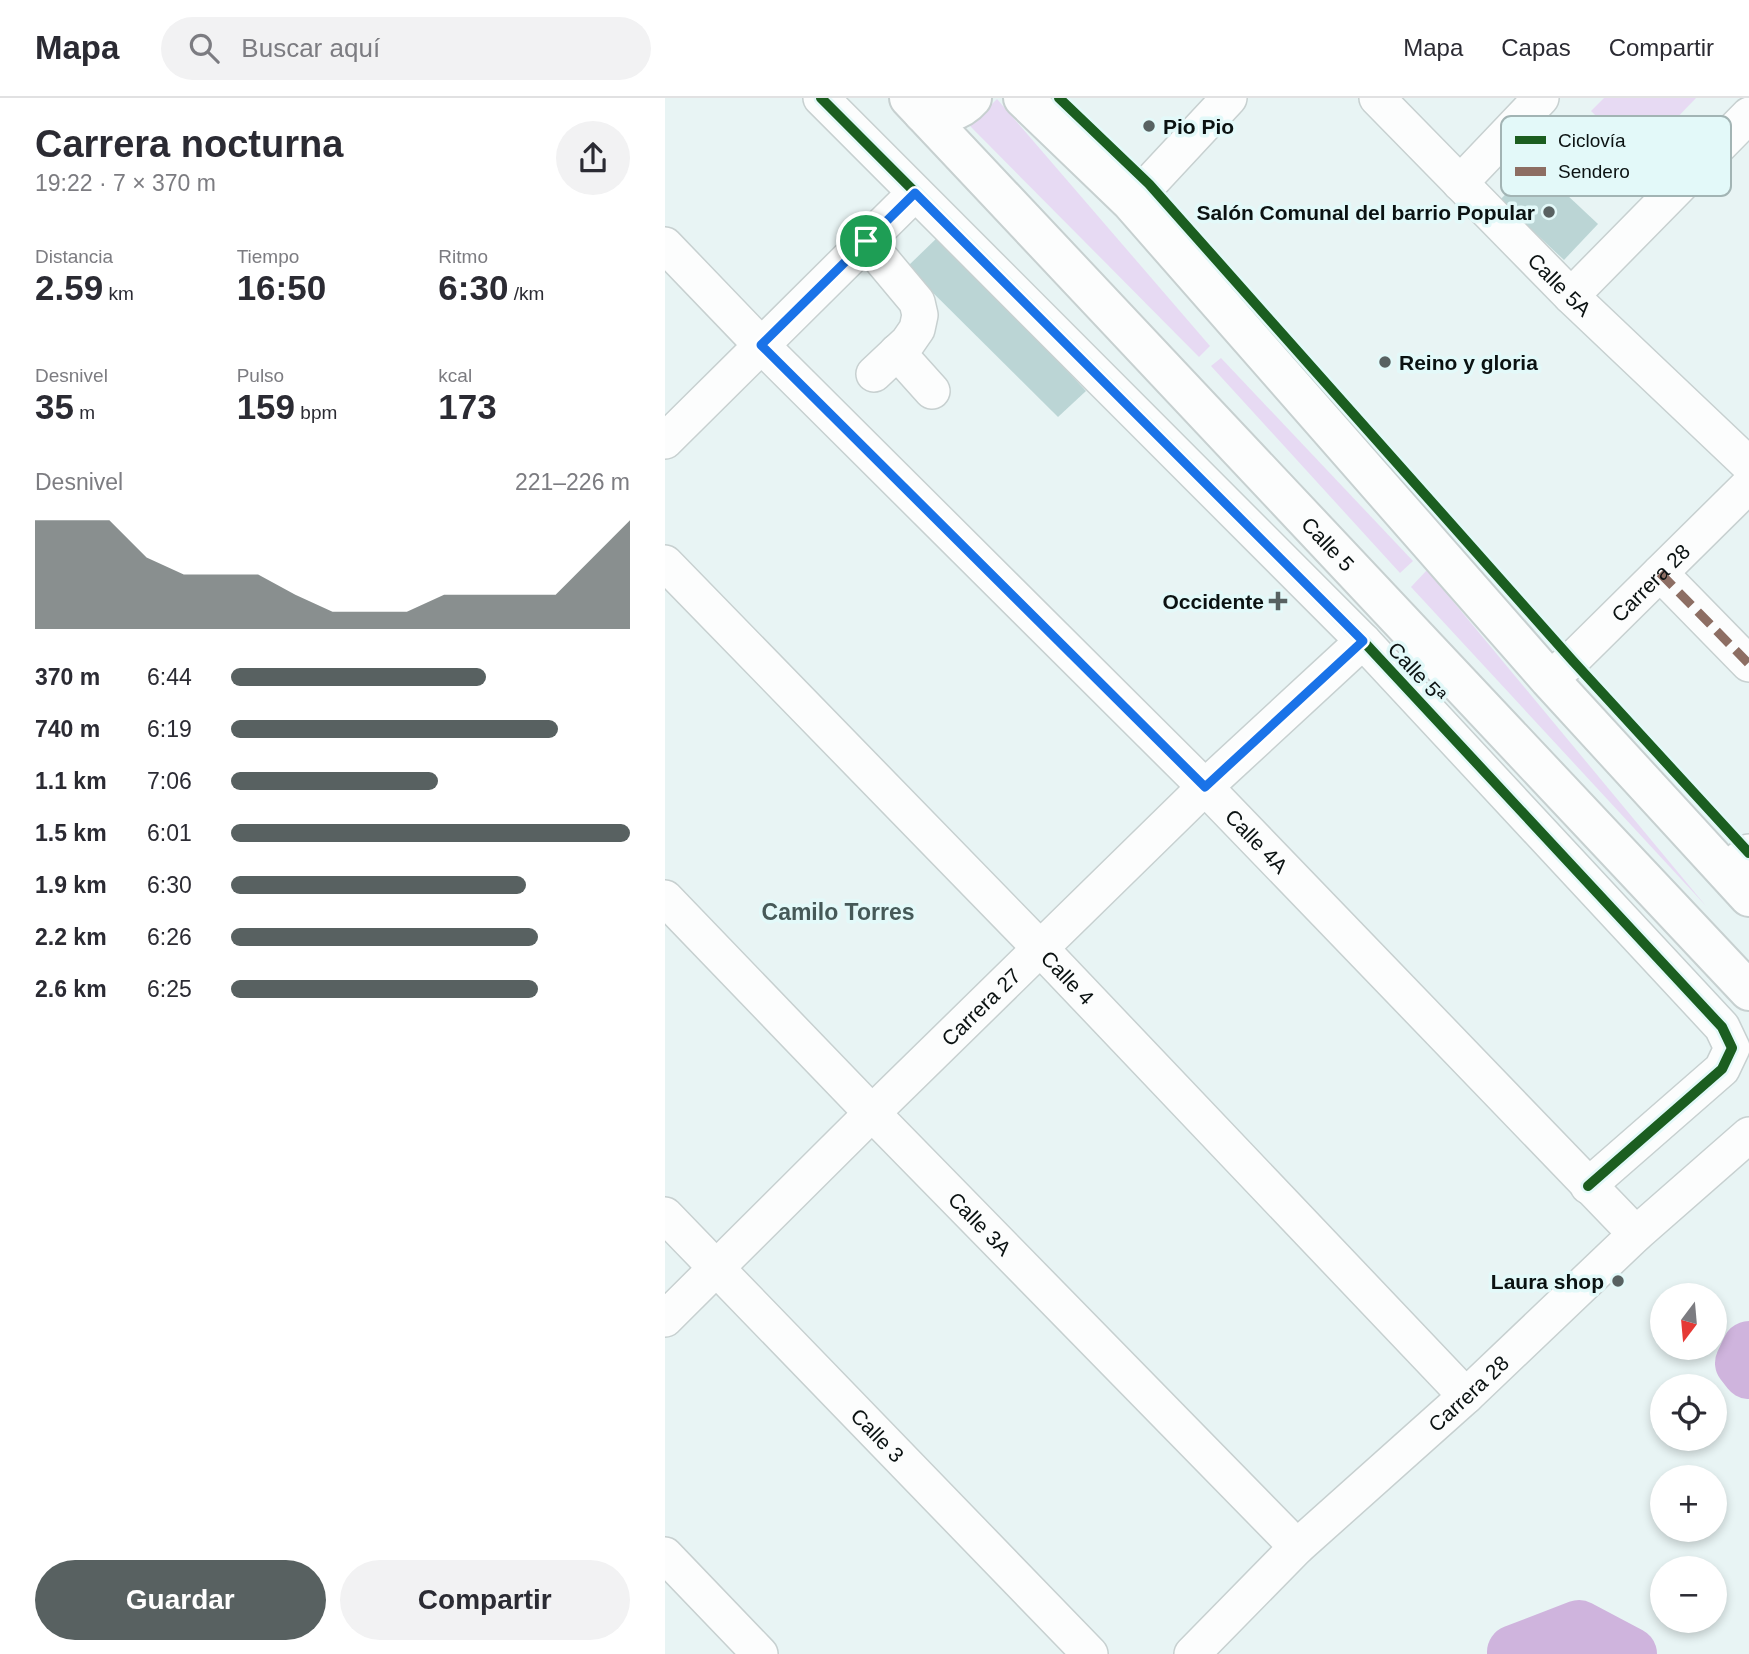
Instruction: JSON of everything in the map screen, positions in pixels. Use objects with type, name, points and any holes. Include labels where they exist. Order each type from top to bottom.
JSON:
[{"type":"main road","points":[[916,105],[939,115],[968,104],[972,98]]},
{"type":"main road","points":[[1023,98],[1130,201],[1549,680],[1741,873]]},
{"type":"main road","name":"Calle 5","points":[[916,105],[1749,991]]},
{"type":"street","name":"Calle 5ª","points":[[821,98],[1363,641],[1722,1027],[1731,1048],[1722,1069],[1588,1186]]},
{"type":"street","points":[[1130,201],[1229,98]]},
{"type":"street","name":"Calle 5A","points":[[1377,98],[1571,296],[1749,465]]},
{"type":"street","points":[[1524,116],[1541,98]]},
{"type":"street","points":[[1731,133],[1749,115]]},
{"type":"street","points":[[1460,183],[1501,140]]},
{"type":"street","points":[[665,441],[915,193]]},
{"type":"street","points":[[1571,296],[1669,196]]},
{"type":"street","points":[[866,241],[917,302],[920,315],[917,329],[908,342],[886,363],[932,391]]},
{"type":"street","name":"Calle 4A","points":[[665,245],[761,345],[1205,787],[1636,1234]]},
{"type":"street","name":"Carrera 28","points":[[1549,680],[1749,485]]},
{"type":"street","name":"Calle 4","points":[[665,563],[1040,948],[1466,1396]]},
{"type":"street","points":[[1660,573],[1749,664]]},
{"type":"street","name":"Carrera 27","points":[[665,1319],[1205,787],[1363,641]]},
{"type":"street","name":"Calle 3A","points":[[665,898],[1297,1547]]},
{"type":"street","name":"Carrera 28","points":[[1192,1654],[1297,1547],[1466,1396],[1636,1234],[1749,1135]]},
{"type":"street","name":"Calle 3","points":[[665,1216],[1090,1654]]},
{"type":"street","points":[[665,1555],[760,1654]]},
{"type":"shaded area","points":[[1604,98],[1696,98],[1679,116],[1596,116],[1591,111]]},
{"type":"shaded area","points":[[997,99],[1210,346],[1199,357],[970,126]]},
{"type":"shaded area","points":[[1221,358],[1413,561],[1400,573],[1211,366]]},
{"type":"shaded area","points":[[1427,570],[1706,906],[1411,587]]},
{"type":"building","name":"Salón Comunal del barrio Popular","points":[[1504,196],[1568,196],[1598,224],[1564,260],[1500,200]]},
{"type":"building","points":[[941,234],[1086,391],[1058,417],[907,267]]},
{"type":"waterway","points":[[1749,1348],[1742,1363],[1749,1372]]},
{"type":"waterway","points":[[1514,1654],[1579,1627],[1630,1654]]},
{"type":"marked path","points":[[1660,573],[1749,664]]},
{"type":"cycle path","points":[[821,98],[1363,641],[1722,1027],[1732,1048],[1722,1069],[1588,1186]]},
{"type":"cycle path","points":[[1059,98],[1149,184],[1572,660],[1749,853]]},
{"type":"place","name":"Pio Pio","points":[[1149,126]]},
{"type":"place","name":"Salón Comunal del barrio Popular","points":[[1549,212]]},
{"type":"place","name":"Reino y gloria","points":[[1385,362]]},
{"type":"place","name":"Occidente","points":[[1278,601]]},
{"type":"place","name":"Laura shop","points":[[1618,1281]]},
{"type":"district","name":"Camilo Torres","points":[[838,912]]},
{"type":"route","points":[[915,193],[1363,641],[1205,787],[761,345],[866,241],[915,193]]}]
